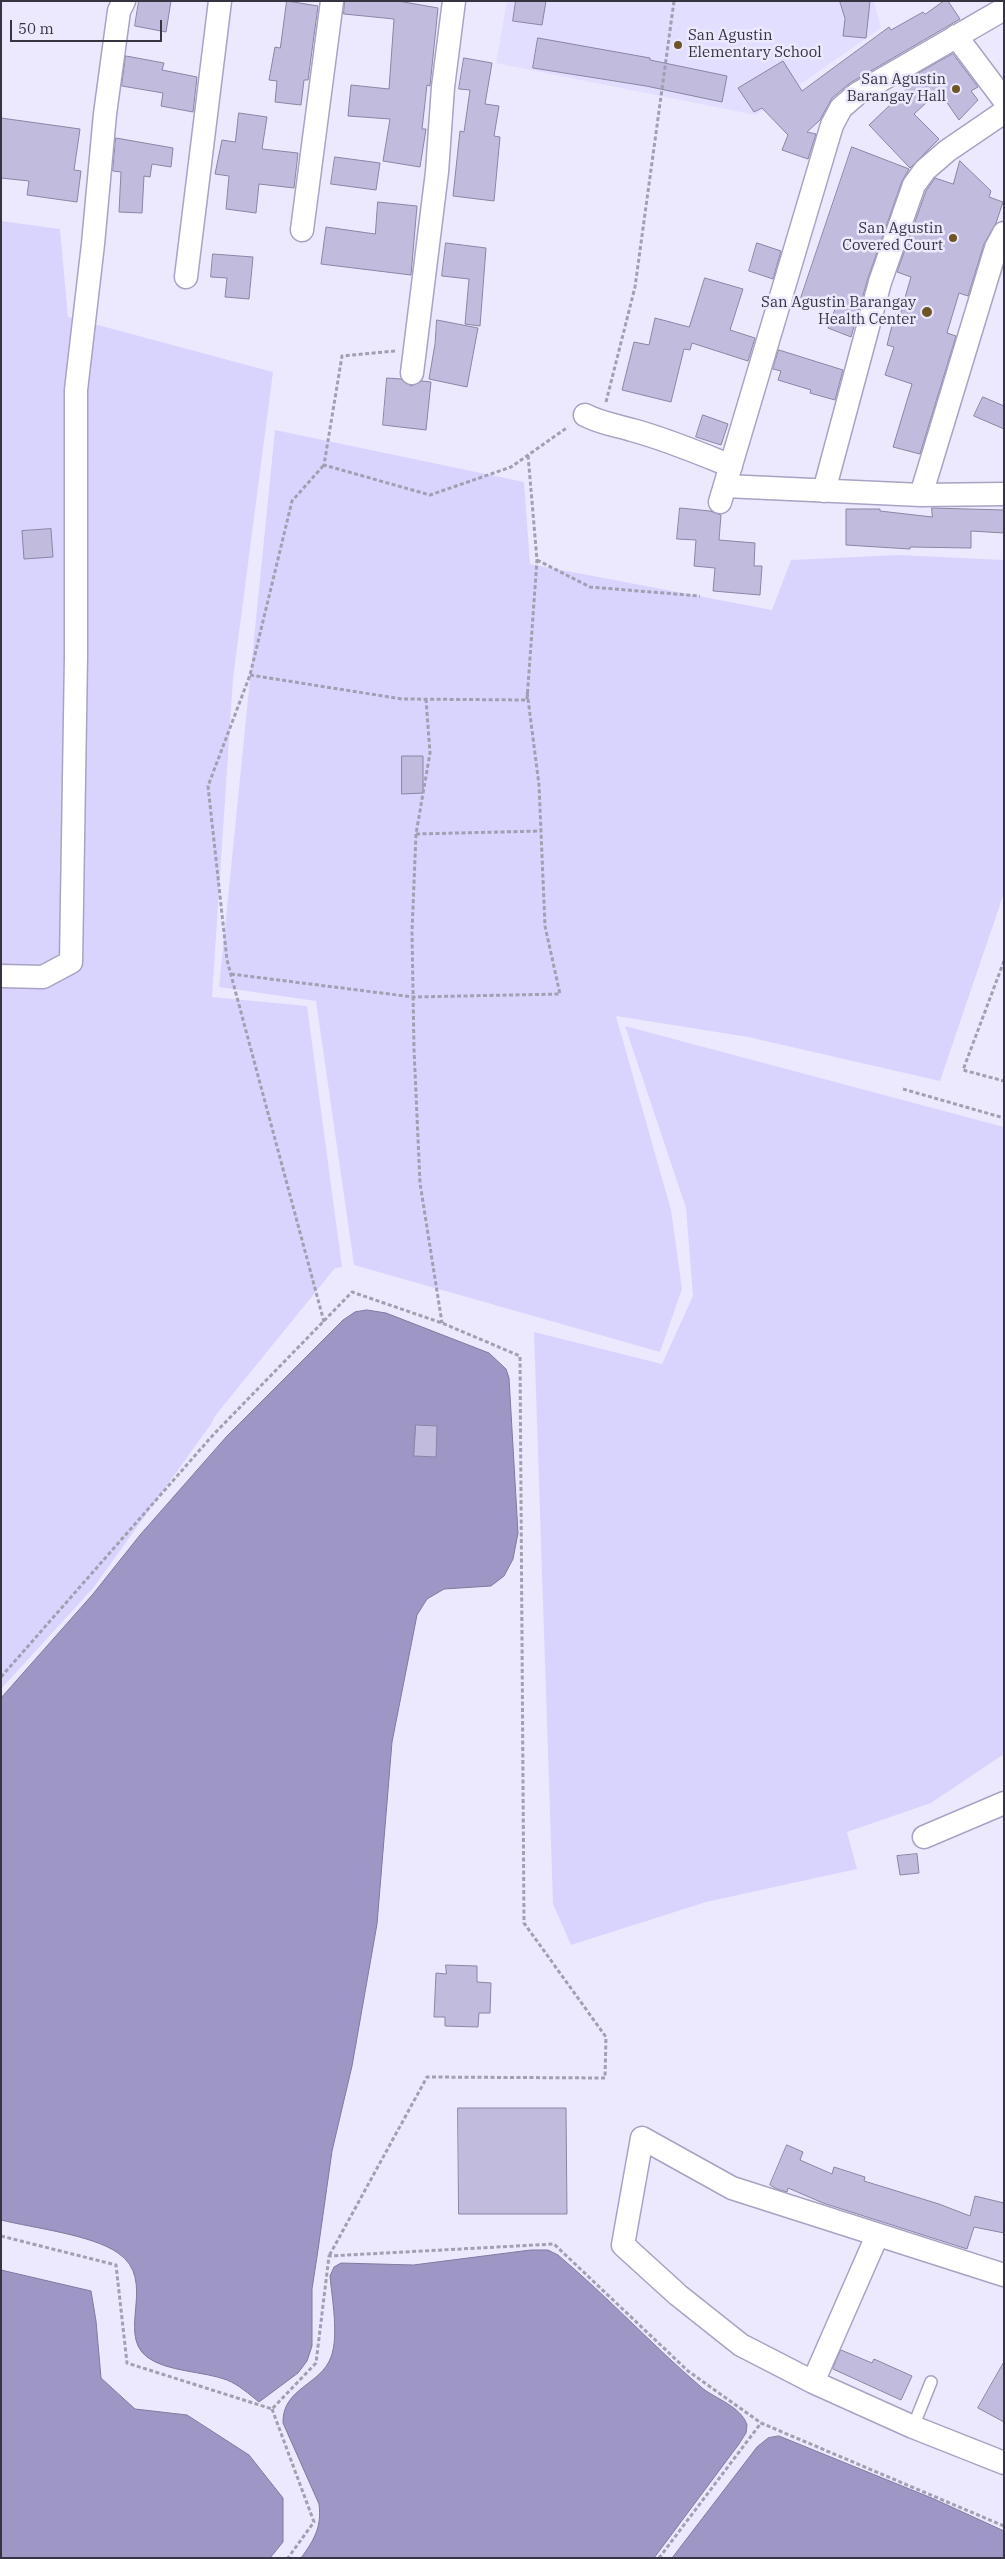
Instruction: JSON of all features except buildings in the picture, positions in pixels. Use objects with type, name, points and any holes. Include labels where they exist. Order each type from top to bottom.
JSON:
[{"type":"street","points":[[1,976],[43,977],[71,962],[76,656],[76,390],[105,114],[119,11],[124,1]]},
{"type":"street","points":[[186,277],[220,1]]},
{"type":"street","points":[[302,230],[332,1]]},
{"type":"street","points":[[412,373],[437,172],[443,87],[454,1]]},
{"type":"street","points":[[725,484],[832,125],[841,108],[857,94],[1004,9]]},
{"type":"street","points":[[956,36],[1004,100]]},
{"type":"street","points":[[824,491],[880,282],[914,185],[925,170],[947,151],[1004,112]]},
{"type":"street","points":[[921,495],[996,248],[1004,233]]},
{"type":"street","points":[[592,419],[686,448],[725,484],[921,495],[1004,494]]},
{"type":"street","points":[[924,1837],[1004,1803]]},
{"type":"street","points":[[1004,2275],[877,2236],[811,2212],[732,2188],[642,2138],[623,2245],[678,2295],[741,2345],[813,2382],[913,2427],[1004,2462]]},
{"type":"street","points":[[813,2382],[877,2236]]},
{"type":"lane","points":[[913,2427],[931,2382]]},
{"type":"path","points":[[324,465],[430,495],[511,467],[528,455],[592,419],[635,287],[674,1]]},
{"type":"path","points":[[324,1322],[227,960],[208,786],[250,674],[292,502],[324,465],[342,356],[415,349]]},
{"type":"path","points":[[250,674],[402,699],[527,700],[537,560],[528,455]]},
{"type":"path","points":[[537,560],[590,587],[700,596]]},
{"type":"path","points":[[231,974],[414,997],[560,994],[545,926],[539,785],[527,691]]},
{"type":"path","points":[[426,699],[430,753],[416,834],[412,932],[420,1183],[442,1323]]},
{"type":"path","points":[[416,834],[541,831]]},
{"type":"path","points":[[1004,961],[963,1070],[1004,1081]]},
{"type":"path","points":[[903,1089],[1004,1118]]},
{"type":"path","points":[[1,1677],[213,1435],[352,1292],[442,1323],[520,1356],[524,1923],[606,2037],[605,2078],[427,2077],[329,2256],[316,2363],[272,2409]]},
{"type":"path","points":[[1,2236],[116,2265],[127,2363],[272,2409]]},
{"type":"path","points":[[329,2256],[554,2244],[688,2371],[761,2423],[1004,2526]]},
{"type":"path","points":[[272,2409],[314,2522],[288,2558]]},
{"type":"path","points":[[659,2558],[761,2423]]},
{"type":"shaded area","name":"San Agustin Elementary School","points":[[507,1],[874,1],[881,28],[756,115],[496,63]]},
{"type":"shaded area","points":[[1,221],[60,229],[68,317],[273,372],[233,679],[212,997],[307,1006],[342,1267],[335,1268],[215,1416],[94,1587],[1,1689]]},
{"type":"shaded area","points":[[275,430],[524,482],[530,564],[772,610],[791,560],[898,555],[1004,560],[1004,893],[940,1081],[748,1037],[616,1016],[671,1210],[682,1289],[660,1352],[354,1265],[316,1001],[219,987]]},
{"type":"shaded area","points":[[625,1026],[1004,1127],[1004,1754],[931,1803],[847,1832],[857,1869],[706,1902],[571,1945],[553,1904],[534,1332],[662,1364],[693,1296],[686,1208]]},
{"type":"shaded area","points":[[367,1310],[386,1313],[489,1353],[506,1369],[509,1378],[518,1533],[513,1559],[504,1576],[491,1586],[444,1589],[427,1599],[417,1615],[392,1742],[377,1924],[352,2066],[332,2151],[312,2289],[312,2346],[307,2361],[298,2373],[259,2402],[240,2387],[227,2380],[165,2366],[147,2357],[138,2347],[135,2334],[137,2291],[135,2277],[129,2264],[118,2253],[94,2241],[1,2220],[1,1698],[93,1594],[140,1535],[227,1436],[343,1320],[355,1312]]},
{"type":"shaded area","points":[[531,2250],[548,2250],[558,2255],[595,2287],[701,2387],[734,2408],[744,2418],[747,2425],[746,2433],[739,2444],[654,2558],[301,2558],[316,2533],[320,2512],[319,2504],[283,2423],[284,2411],[295,2394],[319,2374],[331,2357],[335,2328],[330,2276],[334,2267],[341,2263],[413,2265]]},
{"type":"shaded area","points":[[1,2270],[91,2291],[96,2321],[101,2378],[135,2409],[187,2415],[249,2455],[283,2498],[283,2542],[270,2558],[1,2558]]},
{"type":"shaded area","points":[[779,2436],[934,2499],[1004,2531],[1004,2558],[672,2558],[757,2447],[768,2438]]},
{"type":"place","name":"San Agustin Elementary School","points":[[678,45]]},
{"type":"place","name":"San Agustin Barangay Hall","points":[[956,89]]},
{"type":"place","name":"San Agustin Covered Court","points":[[953,238]]},
{"type":"place","name":"San Agustin Barangay Health Center","points":[[927,312]]}]
